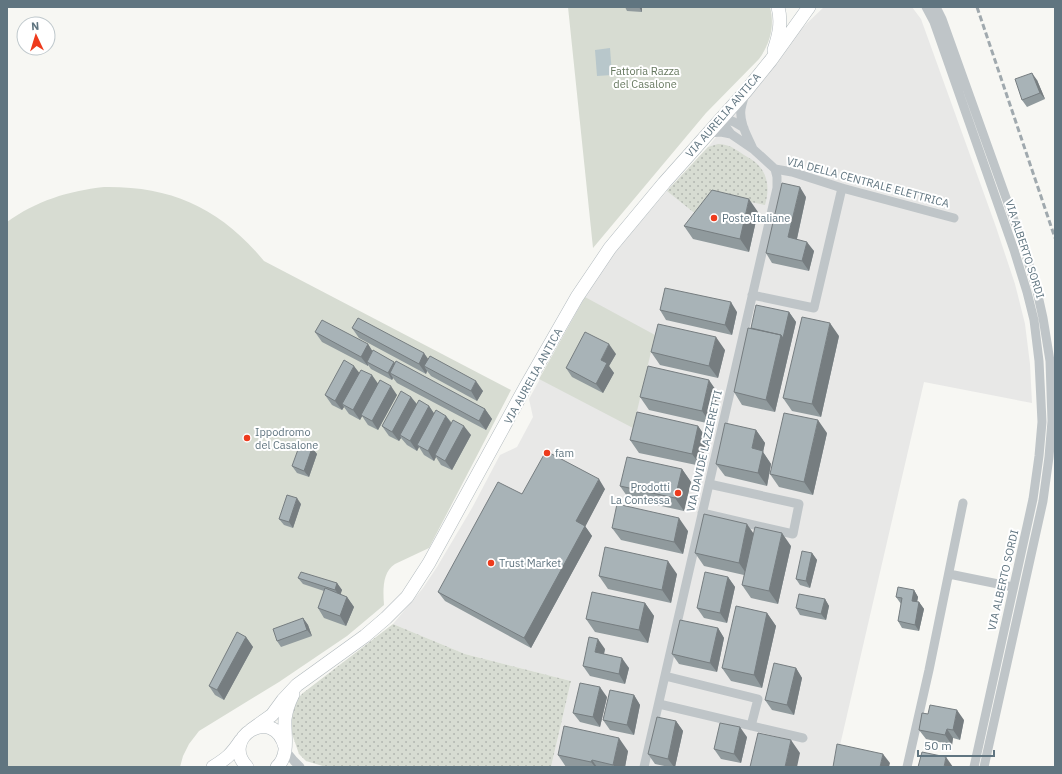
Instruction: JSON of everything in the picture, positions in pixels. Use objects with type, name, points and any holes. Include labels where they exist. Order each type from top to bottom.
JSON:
[{"type":"street","name":"VIA AURELIA ANTICA","points":[[771,60],[779,36],[780,17],[778,7]]},
{"type":"street","name":"VIA AURELIA ANTICA","points":[[213,767],[234,751],[245,734],[272,715],[296,685],[365,636],[407,597],[429,563],[577,297],[610,248],[664,183],[746,91],[771,60],[809,7]]},
{"type":"street","name":"VIA ALBERTO SORDI","points":[[926,7],[934,22],[1014,250],[1034,320],[1039,362],[1042,422],[1033,499],[974,767]]},
{"type":"street","name":"VIA ALBERTO SORDI","points":[[936,7],[942,19],[1024,248],[1044,318],[1050,361],[1052,421],[1043,502],[984,767]]},
{"type":"street","points":[[746,91],[741,110],[741,117],[753,149]]},
{"type":"street","points":[[722,117],[744,128]]},
{"type":"street","points":[[722,117],[725,126],[731,134],[753,149],[775,169]]},
{"type":"street","points":[[708,133],[721,132],[731,134]]},
{"type":"street","name":"VIA DELLA CENTRALE ELETTRICA","points":[[775,169],[792,172],[842,188],[954,218]]},
{"type":"street","name":"VIA DAVIDE LAZZERETTI","points":[[644,767],[777,188],[777,176],[775,169]]},
{"type":"street","points":[[752,295],[814,308],[842,188]]},
{"type":"street","points":[[702,513],[793,534],[799,504],[709,484]]},
{"type":"street","points":[[908,767],[963,503]]},
{"type":"street","points":[[949,574],[1013,587]]},
{"type":"street","points":[[665,676],[758,699],[751,726]]},
{"type":"street","points":[[277,767],[283,761],[287,710],[296,685]]},
{"type":"street","points":[[659,704],[803,738]]},
{"type":"street","points":[[251,730],[258,727],[273,729],[279,734],[283,740],[285,749],[300,767]]},
{"type":"street","points":[[241,740],[239,748],[240,756],[243,763],[247,767]]},
{"type":"shaded area","points":[[824,7],[912,7],[921,19],[1015,284],[1025,324],[1030,364],[1032,403],[924,382],[835,767],[551,767],[571,681],[465,654],[393,624],[423,588],[437,567],[472,508],[500,455],[517,447],[533,417],[529,399],[585,297],[617,249],[667,191],[708,147],[803,27]]},
{"type":"shaded area","points":[[610,48],[612,75],[597,76],[595,50]]},
{"type":"green space","name":"Fattoria Razza del Casalone","points":[[568,7],[770,7],[772,21],[769,41],[759,59],[706,113],[593,248]]},
{"type":"green space","points":[[718,144],[732,147],[759,166],[765,175],[767,185],[765,205],[716,195],[697,215],[667,191],[708,147]]},
{"type":"green space","name":"Ippodromo del Casalone","points":[[104,187],[152,191],[173,196],[193,204],[212,214],[230,227],[264,261],[511,390],[429,548],[395,564],[388,572],[384,582],[384,605],[347,636],[279,682],[199,731],[189,744],[183,756],[180,767],[7,767],[7,222],[29,208],[53,198],[78,191]]},
{"type":"green space","points":[[585,297],[655,335],[633,428],[539,379]]},
{"type":"green space","points":[[393,624],[465,654],[571,681],[551,767],[326,767],[306,761],[299,754],[290,728],[290,716],[298,698]]},
{"type":"building","points":[[1032,73],[1040,93],[1022,100],[1015,79]]},
{"type":"building","points":[[782,183],[800,187],[788,237],[807,242],[802,261],[766,253]]},
{"type":"building","points":[[712,190],[749,199],[740,239],[684,226]]},
{"type":"building","points":[[665,288],[731,302],[725,325],[660,310]]},
{"type":"building","points":[[756,305],[789,312],[783,338],[781,335],[751,328]]},
{"type":"building","points":[[802,317],[830,323],[812,404],[783,398]]},
{"type":"building","points":[[358,318],[424,353],[419,364],[352,328]]},
{"type":"building","points":[[322,320],[368,344],[361,357],[315,332]]},
{"type":"building","points":[[658,324],[716,337],[709,366],[651,352]]},
{"type":"building","points":[[748,328],[781,335],[766,400],[734,392]]},
{"type":"building","points":[[585,332],[609,344],[601,360],[607,363],[596,384],[566,368]]},
{"type":"building","points":[[373,350],[394,362],[388,373],[367,362]]},
{"type":"building","points":[[430,356],[476,381],[471,391],[424,366]]},
{"type":"building","points":[[344,360],[354,366],[335,401],[325,395]]},
{"type":"building","points":[[396,361],[485,409],[479,421],[390,373]]},
{"type":"building","points":[[648,366],[709,380],[702,411],[640,397]]},
{"type":"building","points":[[361,370],[372,375],[353,410],[342,404]]},
{"type":"building","points":[[380,380],[391,386],[372,421],[361,415]]},
{"type":"building","points":[[401,391],[411,397],[392,432],[382,426]]},
{"type":"building","points":[[419,400],[429,406],[410,441],[400,435]]},
{"type":"building","points":[[436,410],[446,416],[428,451],[417,445]]},
{"type":"building","points":[[637,412],[698,426],[692,454],[630,440]]},
{"type":"building","points":[[784,413],[818,420],[804,482],[770,474]]},
{"type":"building","points":[[453,420],[464,426],[445,461],[435,455]]},
{"type":"building","points":[[725,423],[756,430],[752,448],[763,451],[758,473],[716,464]]},
{"type":"building","points":[[300,444],[312,448],[304,471],[292,466]]},
{"type":"building","points":[[546,451],[599,479],[576,521],[585,526],[524,638],[438,592],[498,482],[522,494]]},
{"type":"building","points":[[627,457],[682,469],[675,498],[620,486]]},
{"type":"building","points":[[287,495],[297,498],[289,522],[279,519]]},
{"type":"building","points":[[617,504],[679,518],[674,542],[612,528]]},
{"type":"building","points":[[704,514],[747,524],[739,563],[695,553]]},
{"type":"building","points":[[755,527],[782,533],[769,591],[742,585]]},
{"type":"building","points":[[605,547],[668,561],[662,590],[599,576]]},
{"type":"building","points":[[802,551],[812,553],[806,581],[796,579]]},
{"type":"building","points":[[301,572],[337,583],[335,590],[298,578]]},
{"type":"building","points":[[705,572],[728,577],[720,613],[697,608]]},
{"type":"building","points":[[898,587],[914,590],[912,601],[919,602],[915,625],[898,621],[902,598],[896,597]]},
{"type":"building","points":[[325,588],[347,597],[340,616],[318,608]]},
{"type":"building","points":[[592,592],[645,603],[639,630],[586,619]]},
{"type":"building","points":[[799,594],[825,599],[821,614],[796,608]]},
{"type":"building","points":[[736,606],[767,613],[754,675],[722,668]]},
{"type":"building","points":[[303,618],[307,630],[277,641],[273,629]]},
{"type":"building","points":[[680,620],[718,628],[710,663],[672,654]]},
{"type":"building","points":[[237,632],[246,637],[217,690],[209,686]]},
{"type":"building","points":[[589,637],[598,639],[595,652],[622,658],[619,674],[583,666]]},
{"type":"building","points":[[774,663],[796,668],[787,705],[765,700]]},
{"type":"building","points":[[580,683],[600,687],[593,717],[573,713]]},
{"type":"building","points":[[610,690],[634,695],[627,725],[603,720]]},
{"type":"building","points":[[930,705],[957,710],[953,730],[947,729],[945,735],[919,730],[922,713],[928,714]]},
{"type":"building","points":[[657,717],[676,721],[668,759],[648,754]]},
{"type":"building","points":[[720,723],[740,727],[734,754],[714,749]]},
{"type":"building","points":[[564,726],[619,738],[613,765],[558,755]]},
{"type":"building","points":[[758,733],[791,740],[785,767],[750,767]]},
{"type":"building","points":[[837,744],[883,754],[880,767],[833,767]]},
{"type":"building","points":[[922,752],[946,757],[944,767],[918,767]]},
{"type":"railway","points":[[977,7],[1055,238]]},
{"type":"place","name":"Poste Italiane","points":[[714,218]]},
{"type":"place","name":"Ippodromo del Casalone","points":[[247,438]]},
{"type":"place","name":"fam","points":[[547,453]]},
{"type":"place","name":"Prodotti La Contessa","points":[[678,493]]},
{"type":"place","name":"Trust Market","points":[[491,563]]}]
